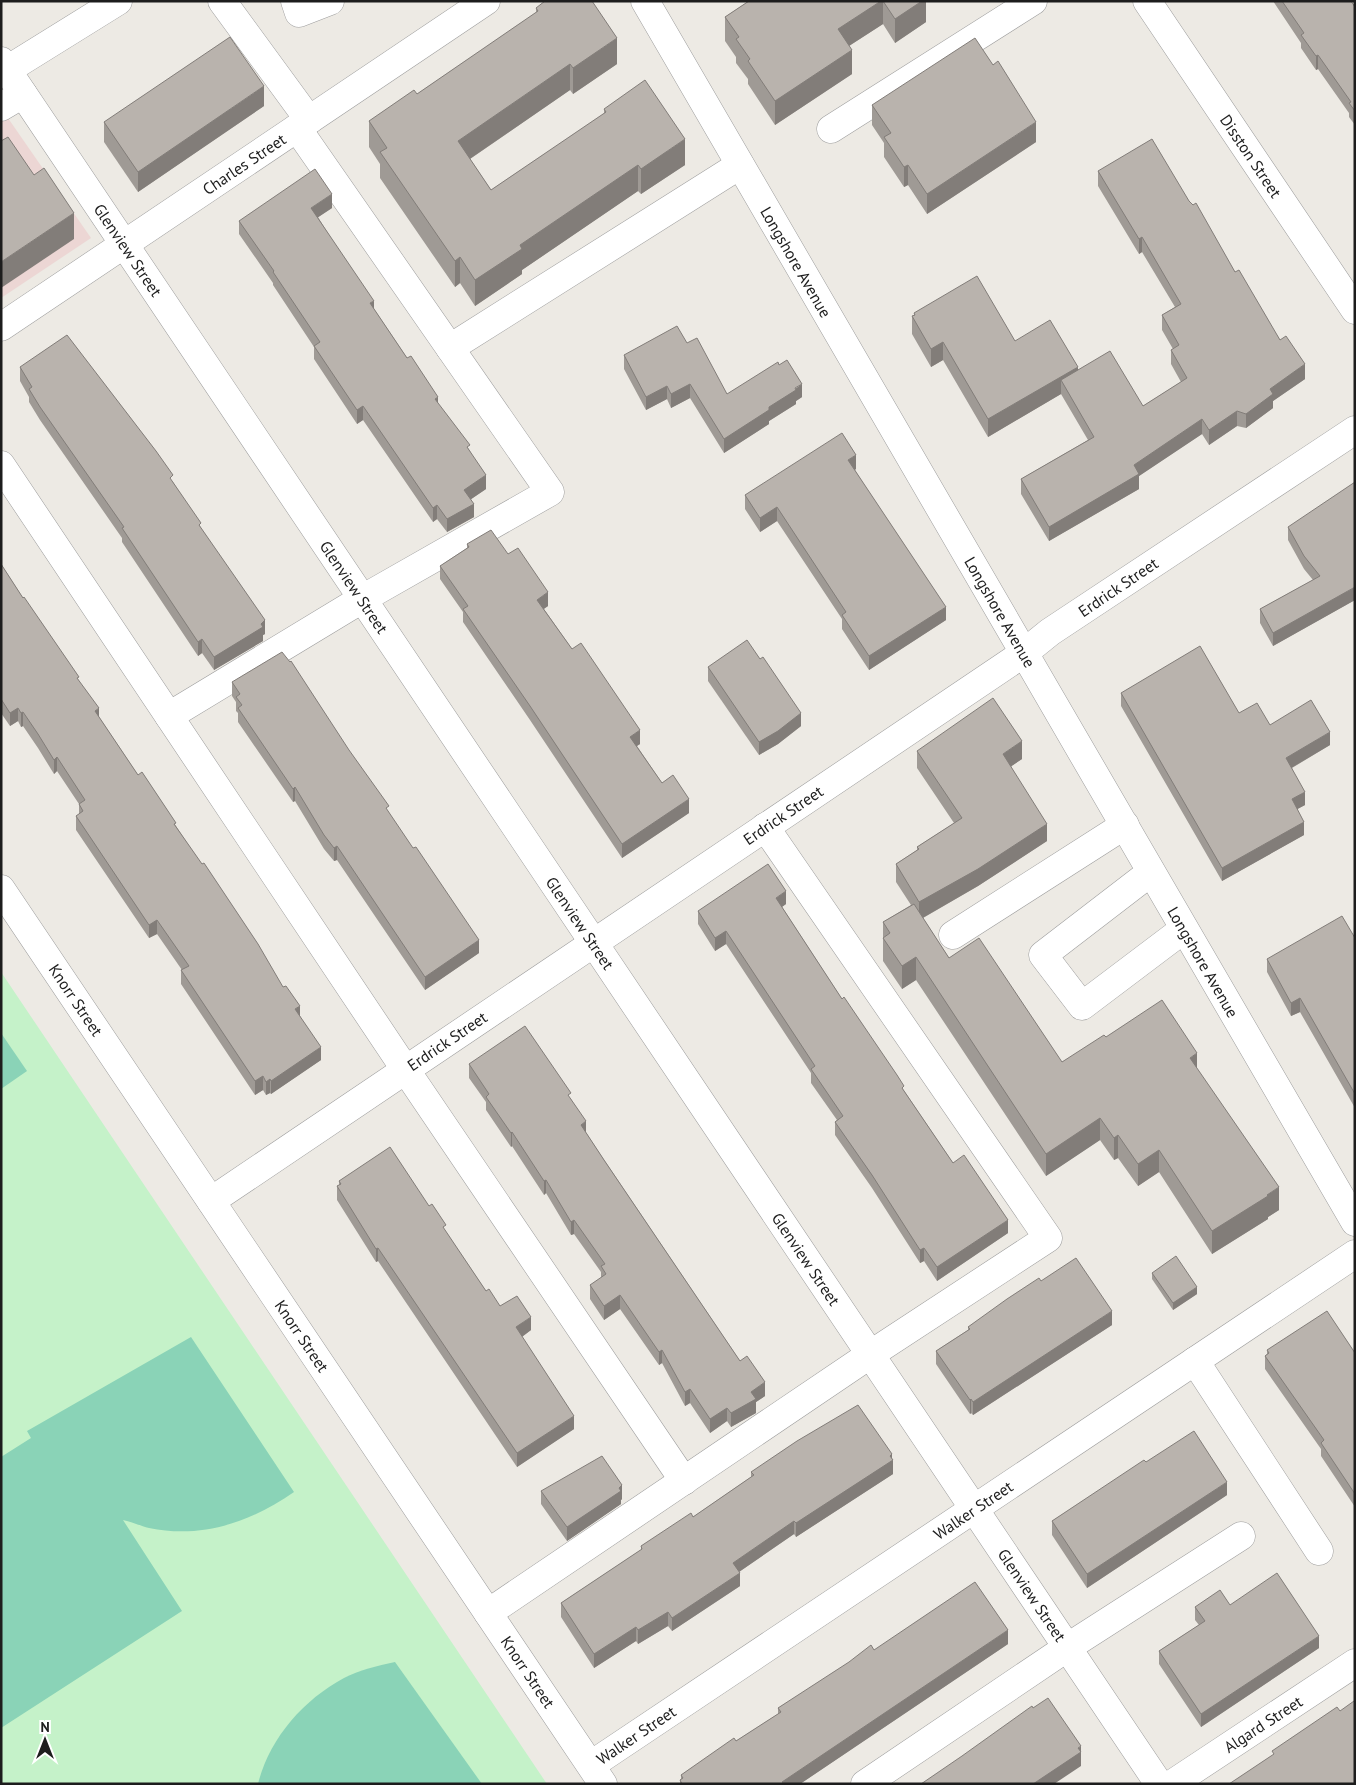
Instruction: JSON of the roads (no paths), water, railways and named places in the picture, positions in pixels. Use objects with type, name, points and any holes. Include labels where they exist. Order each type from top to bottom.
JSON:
[{"type":"street","points":[[4,66],[118,1]]},
{"type":"street","points":[[169,716],[362,599],[550,492],[450,348],[222,1]]},
{"type":"street","points":[[295,1],[299,13],[330,1]]},
{"type":"street","name":"Longshore Avenue","points":[[645,1],[1355,1222]]},
{"type":"street","points":[[831,129],[1033,1]]},
{"type":"street","name":"Disston Street","points":[[1155,4],[1355,310]]},
{"type":"street","name":"Charles Street","points":[[1,327],[303,124],[474,5]]},
{"type":"street","name":"Glenview Street","points":[[4,66],[12,100],[124,245],[1159,1784]]},
{"type":"street","points":[[450,348],[740,165]]},
{"type":"street","name":"Erdrick Street","points":[[211,1200],[1024,653],[1050,632],[1355,430]]},
{"type":"street","points":[[1,465],[405,1069],[684,1481]]},
{"type":"street","points":[[953,935],[1125,825]]},
{"type":"street","points":[[488,1613],[871,1354],[1048,1238],[765,827]]},
{"type":"street","points":[[1151,872],[1043,955],[1082,1006],[1184,929]]},
{"type":"street","name":"Knorr Street","points":[[1,888],[597,1775]]},
{"type":"street","name":"Walker Street","points":[[597,1775],[975,1510],[1355,1254]]},
{"type":"street","points":[[1196,1361],[1319,1551]]},
{"type":"street","points":[[865,1784],[1068,1647],[1241,1536]]},
{"type":"street","name":"Algard Street","points":[[1172,1784],[1355,1663]]}]
